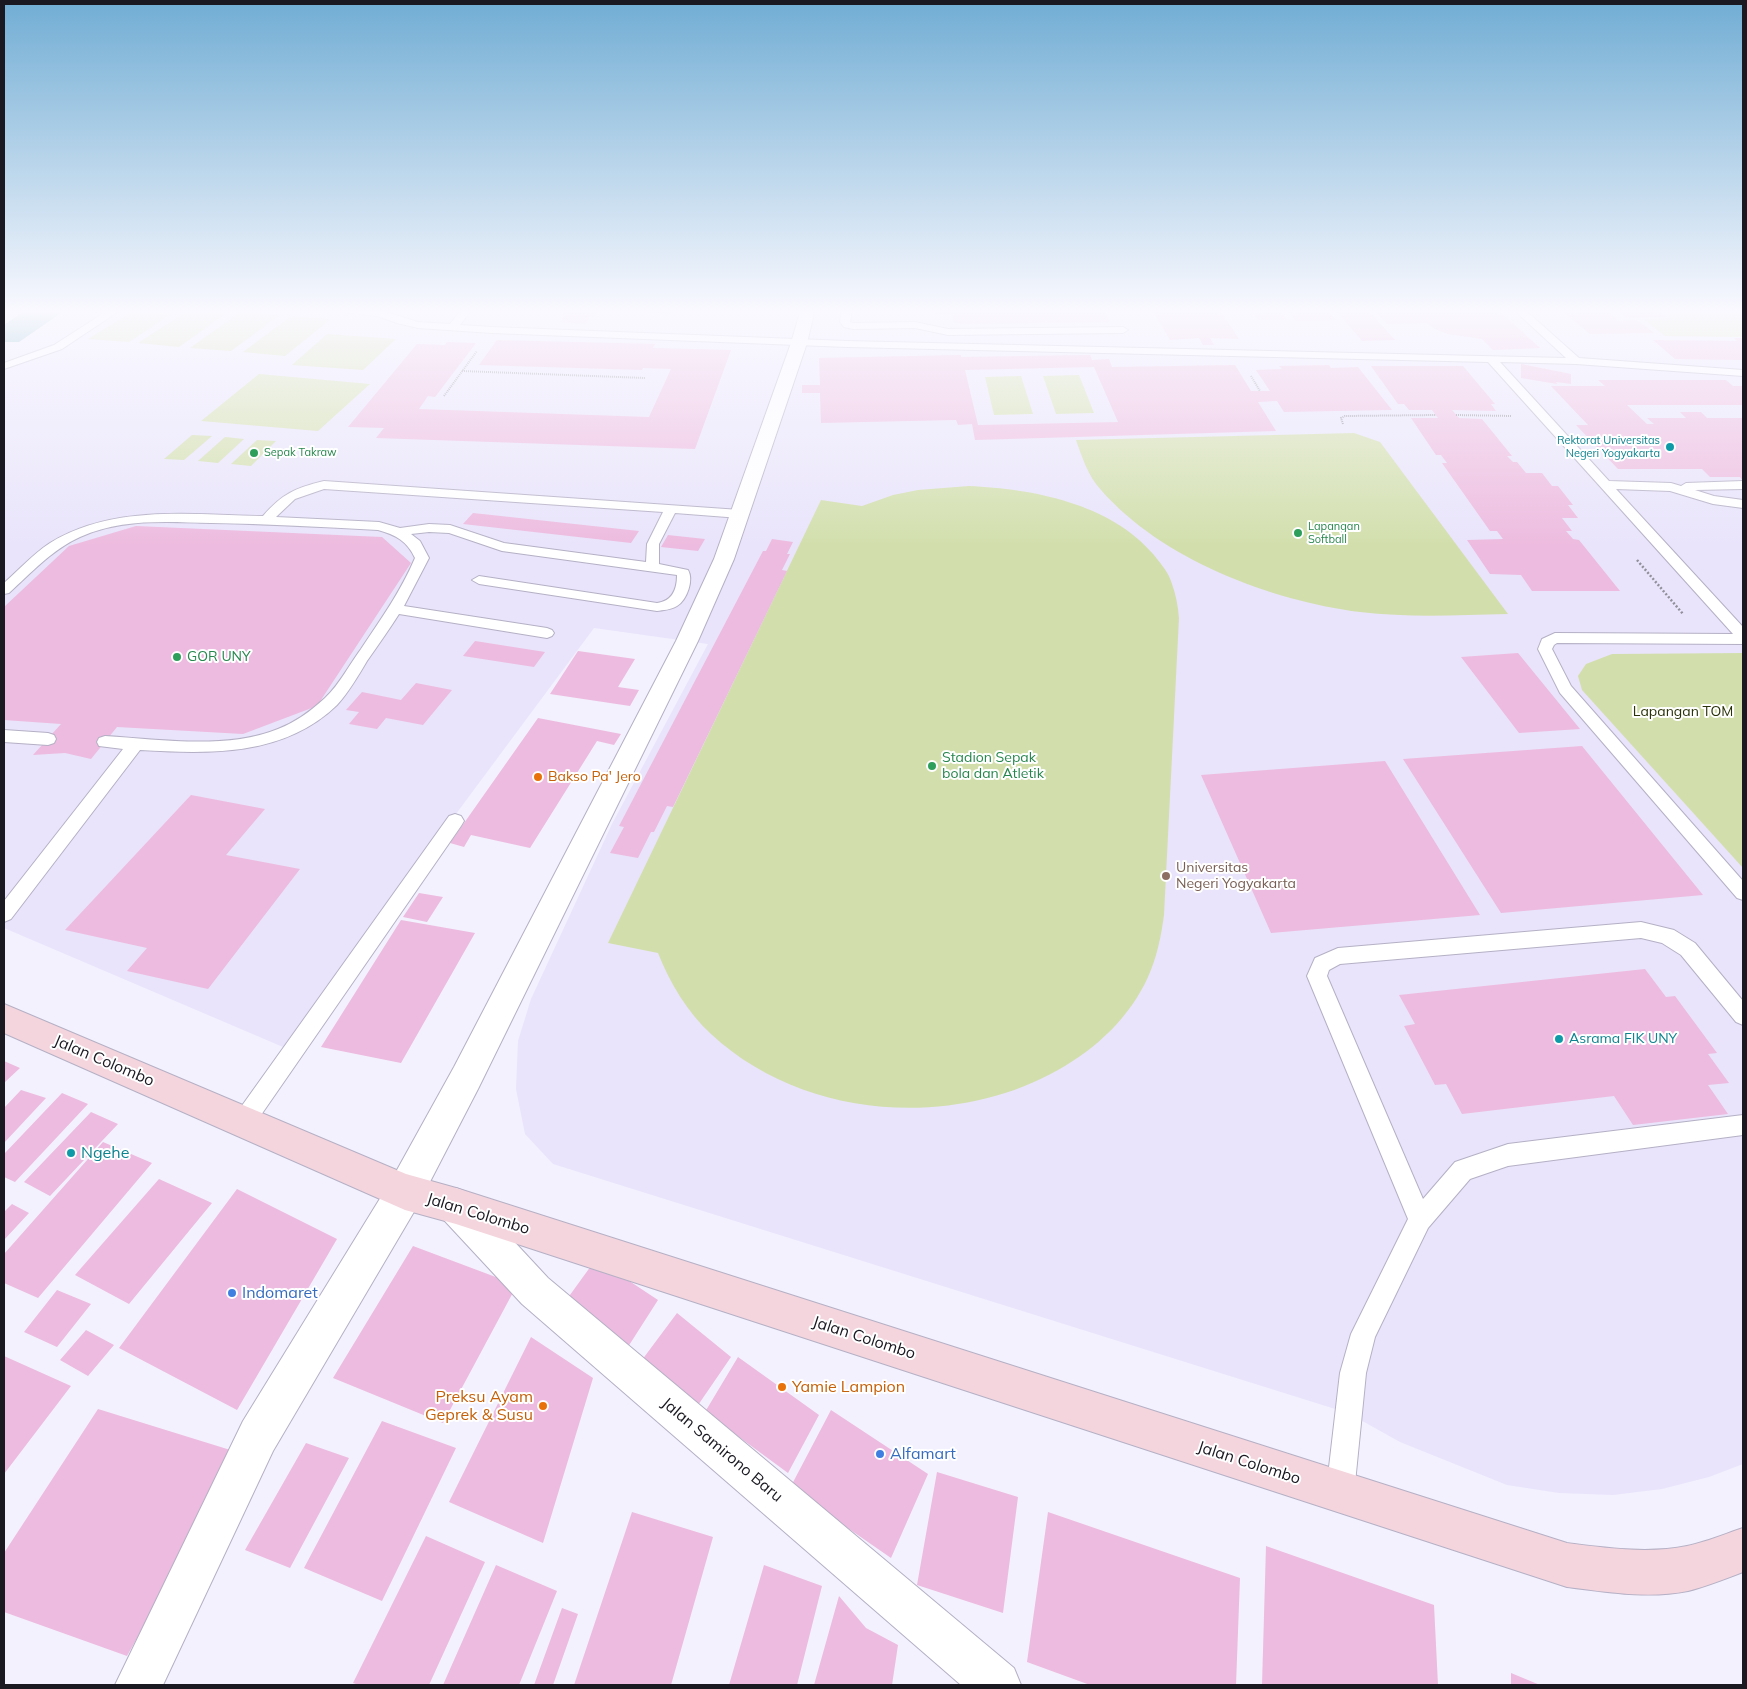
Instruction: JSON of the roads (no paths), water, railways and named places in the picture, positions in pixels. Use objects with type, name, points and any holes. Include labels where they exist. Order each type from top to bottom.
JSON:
[{"type":"main road","name":"Jalan Colombo","points":[[4,1018],[405,1192],[456,1206],[1566,1566],[1649,1572],[1688,1568],[1743,1550]]},
{"type":"street","points":[[139,1685],[258,1436],[405,1192],[466,1078],[687,641],[724,559],[784,388]]},
{"type":"street","name":"Jalan Samirono Baru","points":[[456,1206],[535,1291],[997,1685]]},
{"type":"lane","points":[[1517,388],[1743,637]]},
{"type":"lane","points":[[266,520],[284,499],[300,490],[324,485],[740,514]]},
{"type":"lane","points":[[1606,485],[1671,487],[1743,485]]},
{"type":"lane","points":[[1671,487],[1713,500],[1743,504]]},
{"type":"lane","points":[[652,567],[653,544],[670,510]]},
{"type":"lane","points":[[4,590],[11,577],[53,547],[76,534],[109,524],[143,518],[266,520],[379,526],[400,532],[415,544],[422,558],[416,576],[396,609],[331,702],[304,724],[272,738],[240,745],[200,746],[104,742]]},
{"type":"lane","points":[[400,532],[429,528],[450,529],[502,547],[675,570],[683,574],[684,580],[674,601],[667,606],[479,580]]},
{"type":"lane","points":[[396,609],[547,633]]},
{"type":"lane","points":[[1743,637],[1555,638],[1546,642],[1545,649],[1565,689],[1743,893]]},
{"type":"lane","points":[[4,736],[48,739]]},
{"type":"lane","points":[[4,914],[136,743]]},
{"type":"lane","points":[[244,1121],[455,821]]},
{"type":"lane","points":[[1420,1220],[1317,976],[1322,964],[1338,956],[1642,930],[1667,936],[1688,949],[1743,1016]]},
{"type":"lane","points":[[1340,1493],[1352,1373],[1363,1334],[1420,1220],[1463,1170],[1508,1155],[1743,1125]]},
{"type":"place","name":"Rektorat Universitas Negeri Yogyakarta","points":[[1670,447]]},
{"type":"place","name":"Sepak Takraw","points":[[254,453]]},
{"type":"place","name":"Lapangan Softball","points":[[1298,533]]},
{"type":"place","name":"GOR UNY","points":[[177,657]]},
{"type":"place","name":"Stadion Sepak bola dan Atletik","points":[[932,766]]},
{"type":"place","name":"Bakso Pa' Jero","points":[[538,777]]},
{"type":"place","name":"Universitas Negeri Yogyakarta","points":[[1166,876]]},
{"type":"place","name":"Asrama FIK UNY","points":[[1559,1039]]},
{"type":"place","name":"Ngehe","points":[[71,1153]]},
{"type":"place","name":"Indomaret","points":[[232,1293]]},
{"type":"place","name":"Yamie Lampion","points":[[782,1387]]},
{"type":"place","name":"Preksu Ayam Geprek & Susu","points":[[543,1406]]},
{"type":"place","name":"Alfamart","points":[[880,1454]]},
{"type":"park label","name":"Lapangan TOM","points":[[1683,712]]}]
